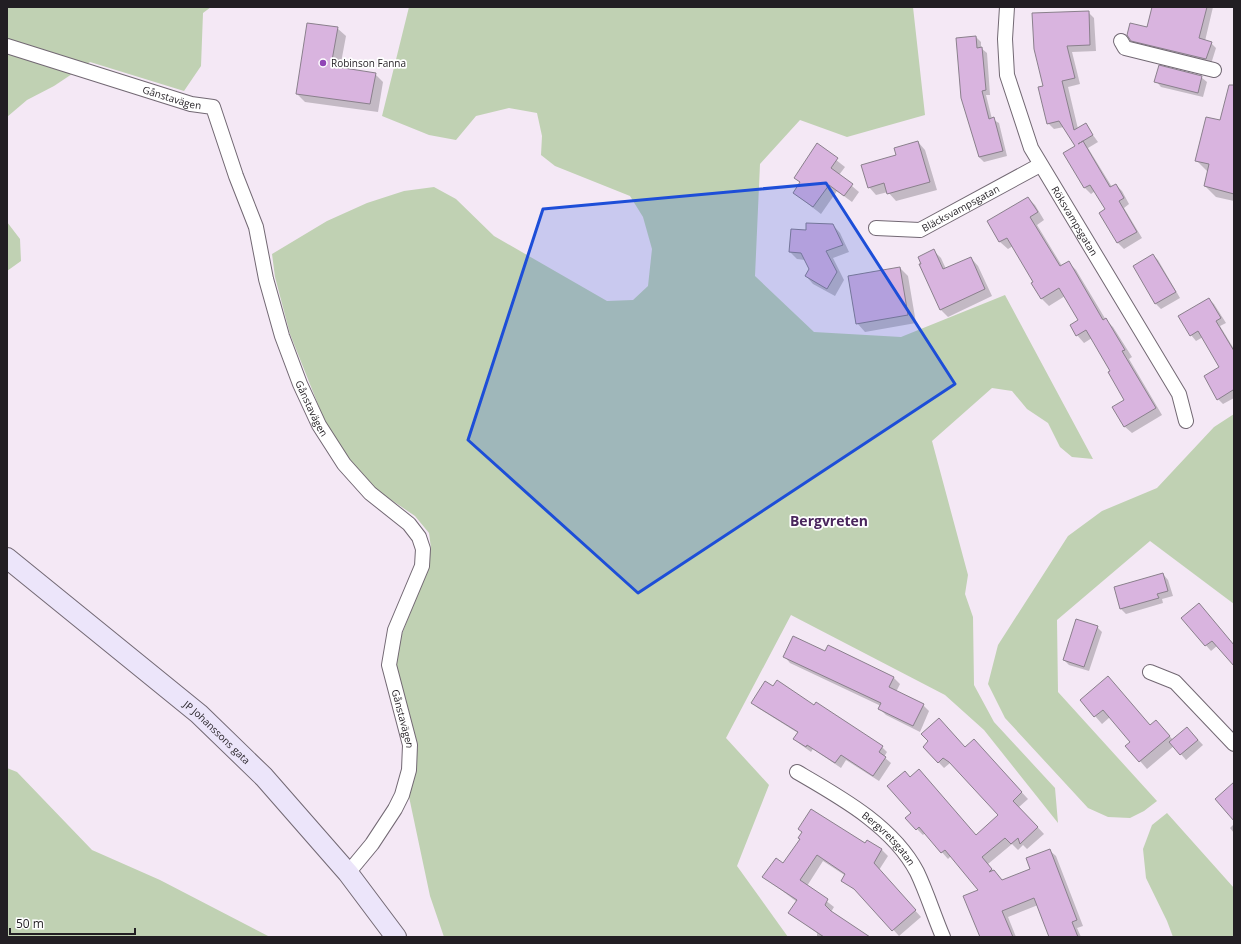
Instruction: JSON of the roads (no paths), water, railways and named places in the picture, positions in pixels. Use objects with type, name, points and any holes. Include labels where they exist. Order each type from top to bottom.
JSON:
[{"type":"street","name":"Röksvampsgatan","points":[[1007,7],[1004,39],[1007,75],[1030,148],[1179,394],[1186,421]]},
{"type":"street","points":[[1121,41],[1125,48],[1214,70]]},
{"type":"street","name":"Gånstavägen","points":[[7,46],[192,104],[214,107],[256,227],[266,279],[282,336],[300,384],[319,425],[344,464],[370,493],[409,524],[419,537],[423,549],[422,566],[395,630],[389,665],[410,745],[409,770],[402,795],[395,809],[372,844],[348,873]]},
{"type":"street","name":"Bläcksvampsgatan","points":[[876,228],[920,230],[1040,165]]},
{"type":"street","name":"JP Johanssons gata","points":[[7,558],[199,714],[264,777],[348,873],[396,937]]},
{"type":"street","points":[[1150,672],[1175,682],[1234,744]]},
{"type":"street","name":"Bergvretsgatan","points":[[797,772],[837,796],[872,821],[903,852],[916,871],[943,937]]},
{"type":"place","name":"Robinson Fanna","points":[[323,63]]},
{"type":"district","name":"Bergvreten","points":[[829,520]]}]
